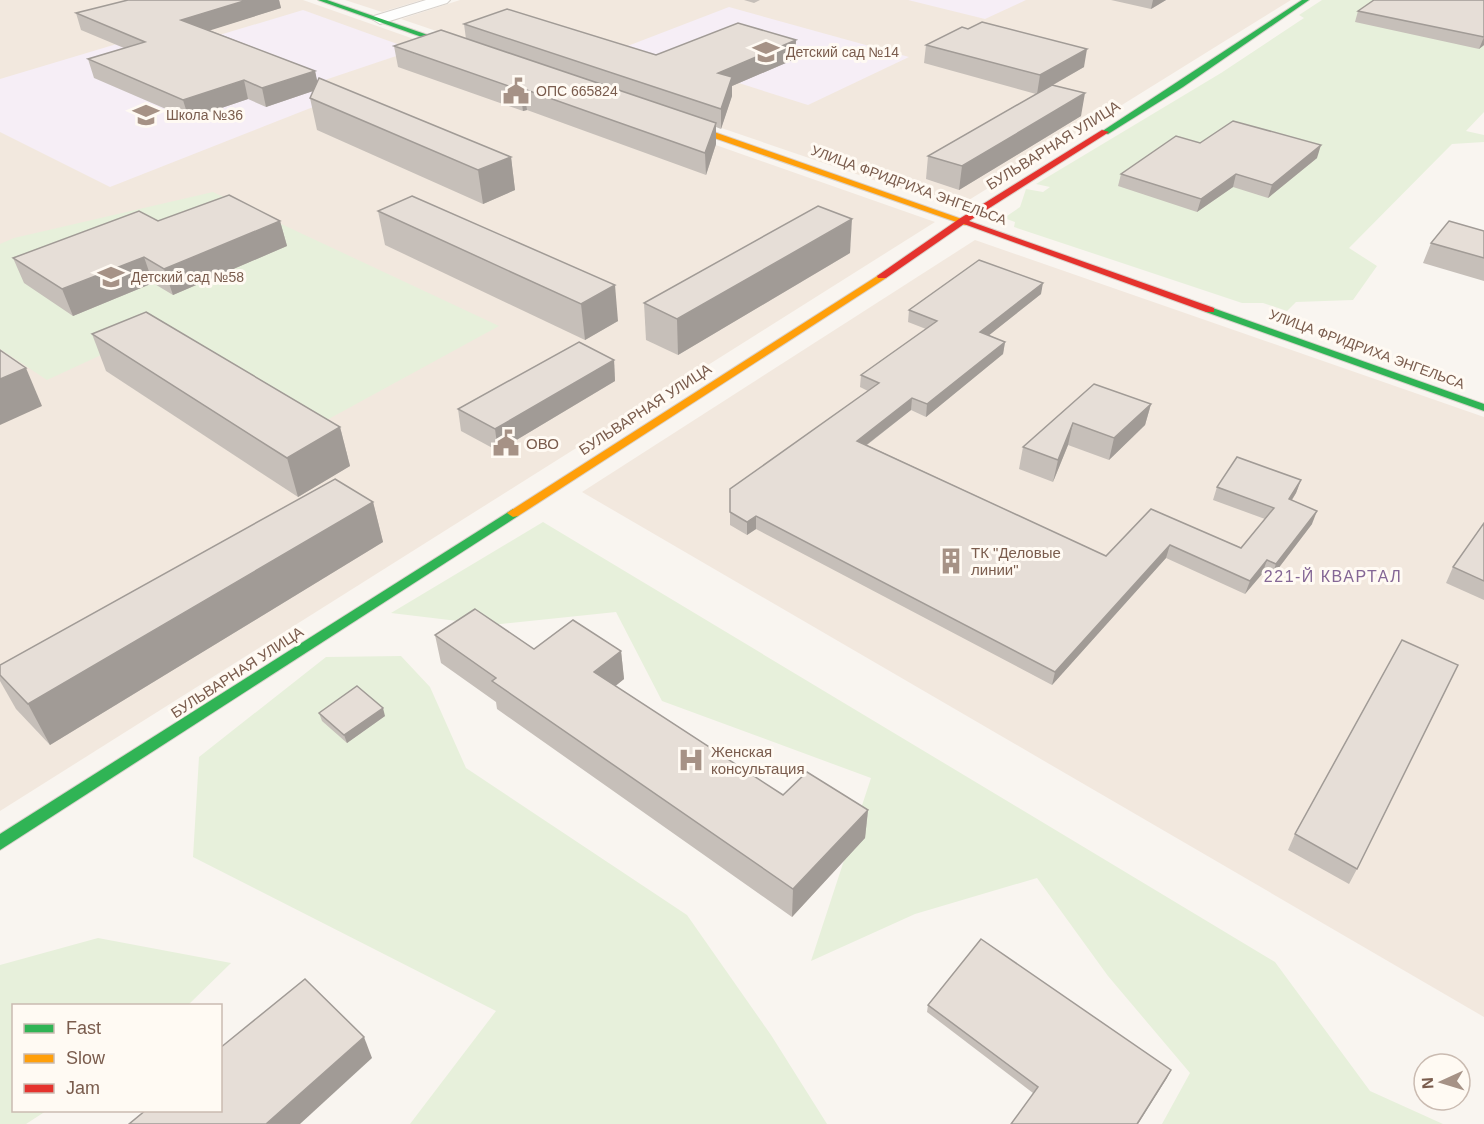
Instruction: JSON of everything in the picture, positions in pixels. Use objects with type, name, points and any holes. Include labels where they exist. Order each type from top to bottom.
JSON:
[{"type":"street","points":[[321,0],[475,53]]},
{"type":"street","points":[[380,19],[442,0]]},
{"type":"street","name":"БУЛЬВАРНАЯ УЛИЦА","points":[[0,843],[899,265],[962,221],[1180,85],[1306,0]]},
{"type":"street","name":"УЛИЦА ФРИДРИХА ЭНГЕЛЬСА","points":[[657,115],[814,168],[1484,408]]},
{"type":"shaded area","points":[[0,0],[303,0],[935,222],[0,811]]},
{"type":"shaded area","points":[[345,0],[422,0],[382,12]]},
{"type":"shaded area","points":[[460,0],[1291,0],[956,208],[401,19]]},
{"type":"shaded area","points":[[908,0],[1026,0],[985,19]]},
{"type":"shaded area","name":"Детский сад №14","points":[[729,7],[909,57],[808,105],[625,47]]},
{"type":"shaded area","name":"Школа №36","points":[[303,10],[414,50],[310,85],[336,98],[110,187],[0,132],[0,79],[160,31],[196,42]]},
{"type":"shaded area","name":"221-Й КВАРТАЛ","points":[[975,240],[1484,417],[1484,1017],[582,492]]},
{"type":"green space","points":[[1322,0],[1484,0],[1484,112],[1466,131],[1484,135],[1484,142],[1452,144],[1349,248],[1377,266],[1353,300],[1296,302],[1287,311],[1263,303],[1242,303],[1014,227],[1015,222],[1004,218],[1020,207],[1026,189],[1043,192],[1050,187],[1036,184],[1221,73],[1304,18],[1299,15]]},
{"type":"green space","points":[[213,192],[499,326],[314,427],[153,331],[47,380],[0,349],[0,244],[14,238]]},
{"type":"green space","points":[[543,522],[1275,962],[1370,1091],[1412,1110],[1412,1112],[1443,1124],[1162,1124],[1190,1073],[1108,976],[1037,878],[915,914],[811,961],[871,778],[662,701],[616,612],[491,625],[391,613]]},
{"type":"green space","points":[[401,656],[430,687],[466,768],[687,915],[771,1035],[827,1124],[410,1124],[496,1011],[193,857],[199,757],[326,657]]},
{"type":"green space","points":[[98,938],[231,963],[189,1004],[12,1004],[12,1112],[44,1112],[26,1124],[0,1124],[0,965]]},
{"type":"building","points":[[128,0],[247,0],[181,20],[315,71],[262,88],[244,80],[183,100],[88,59],[145,42],[76,13]]},
{"type":"building","points":[[1374,0],[1484,0],[1484,37],[1358,11]]},
{"type":"building","points":[[507,9],[656,55],[738,23],[796,40],[718,73],[732,77],[721,109],[464,24]]},
{"type":"building","points":[[982,22],[1087,49],[1040,75],[926,45],[962,27],[968,29]]},
{"type":"building","points":[[441,30],[716,123],[705,153],[394,46]]},
{"type":"building","points":[[319,78],[511,157],[478,170],[310,98]]},
{"type":"building","points":[[1052,85],[1085,93],[962,166],[928,156]]},
{"type":"building","points":[[1233,121],[1321,145],[1272,185],[1236,174],[1201,199],[1121,174],[1176,136],[1200,143]]},
{"type":"building","points":[[229,195],[280,221],[164,269],[144,257],[62,289],[13,258],[139,211],[158,221]]},
{"type":"building","points":[[412,196],[615,285],[581,304],[378,211]]},
{"type":"building","points":[[818,206],[852,219],[677,319],[644,303]]},
{"type":"building","points":[[1449,221],[1484,231],[1484,258],[1431,243]]},
{"type":"building","points":[[979,260],[1043,283],[980,332],[1005,342],[927,404],[912,398],[857,441],[1106,556],[1151,509],[1241,548],[1274,508],[1217,487],[1237,457],[1301,480],[1289,499],[1317,511],[1276,564],[1267,560],[1250,581],[1170,545],[1055,672],[756,516],[747,522],[730,512],[730,489],[879,383],[861,375],[937,321],[909,310]]},
{"type":"building","points":[[146,312],[340,427],[287,458],[92,334]]},
{"type":"building","points":[[579,342],[614,360],[495,429],[458,409]]},
{"type":"building","points":[[0,350],[26,368],[0,379]]},
{"type":"building","points":[[1094,384],[1151,404],[1114,438],[1073,423],[1058,460],[1023,447]]},
{"type":"building","points":[[335,479],[373,502],[28,704],[0,675],[0,665]]},
{"type":"building","points":[[1484,523],[1484,581],[1453,567]]},
{"type":"building","points":[[475,609],[534,649],[573,620],[621,651],[594,672],[783,795],[807,772],[868,810],[793,889],[492,681],[496,678],[435,635]]},
{"type":"building","points":[[1402,640],[1458,665],[1357,869],[1295,834]]},
{"type":"building","points":[[357,686],[383,708],[344,735],[319,713]]},
{"type":"building","points":[[981,939],[1171,1070],[1137,1124],[1011,1124],[1038,1087],[928,1005]]},
{"type":"building","points":[[305,979],[364,1037],[266,1124],[129,1124],[144,1112],[222,1112],[222,1046]]},
{"type":"traffic: fast","points":[[321,0],[467,50]]},
{"type":"traffic: fast","points":[[1105,132],[1180,85],[1306,0]]},
{"type":"traffic: fast","points":[[1210,310],[1484,408]]},
{"type":"traffic: fast","points":[[0,843],[513,513]]},
{"type":"traffic: slow","points":[[674,121],[968,223]]},
{"type":"traffic: slow","points":[[513,513],[882,276]]},
{"type":"traffic: jam","points":[[882,276],[962,221],[1105,132]]},
{"type":"traffic: jam","points":[[968,223],[1210,310]]},
{"type":"place","name":"Детский сад №14","points":[[766,52]]},
{"type":"place","name":"ОПС 665824","points":[[516,91]]},
{"type":"place","name":"Школа №36","points":[[146,115]]},
{"type":"place","name":"Детский сад №58","points":[[111,277]]},
{"type":"place","name":"ОВО","points":[[506,443]]},
{"type":"place","name":"ТК \"Деловые линии\"","points":[[951,561]]},
{"type":"place","name":"Женская консультация","points":[[691,760]]},
{"type":"district","name":"221-Й КВАРТАЛ","points":[[1333,576]]}]
